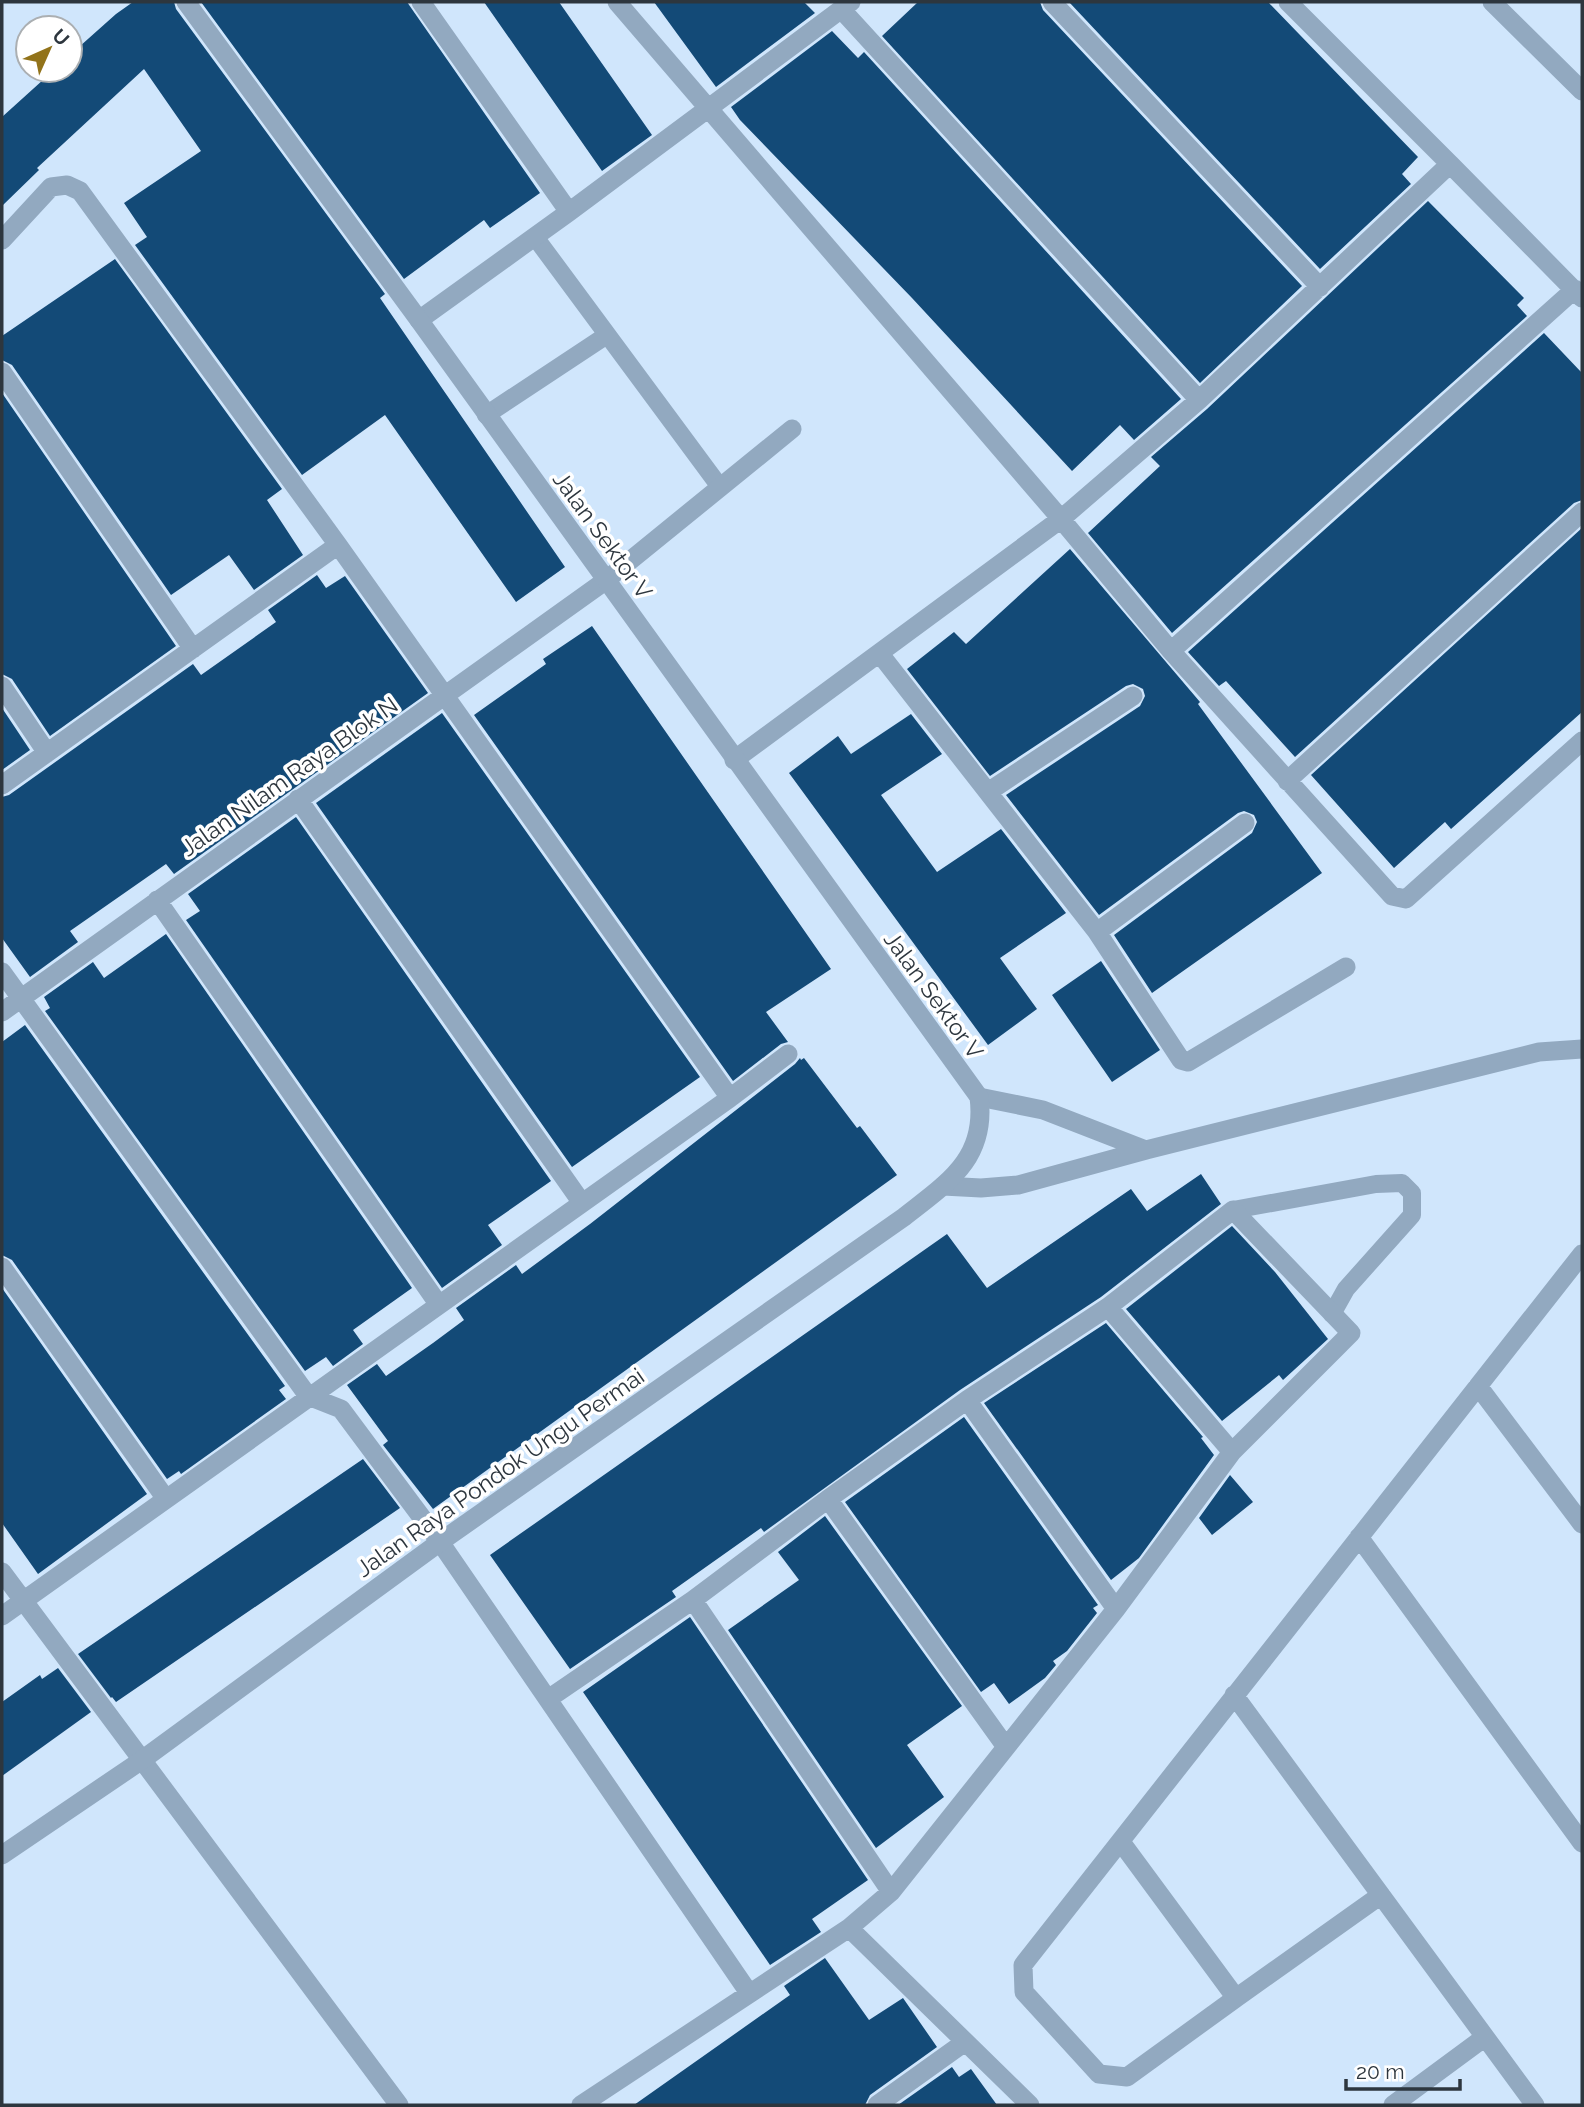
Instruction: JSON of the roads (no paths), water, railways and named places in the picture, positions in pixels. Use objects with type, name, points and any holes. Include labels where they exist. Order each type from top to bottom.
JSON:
[{"type":"street","name":"Jalan Sektor V","points":[[187,2],[979,1097]]},
{"type":"street","points":[[421,2],[569,212]]},
{"type":"street","points":[[617,2],[1171,651],[1392,896],[1403,900],[1582,741]]},
{"type":"street","points":[[1052,2],[1320,287]]},
{"type":"street","points":[[1171,651],[1578,294],[1288,2]]},
{"type":"street","points":[[1492,2],[1582,90]]},
{"type":"street","points":[[419,320],[569,212],[846,5],[1199,400]]},
{"type":"street","points":[[734,760],[1061,519],[1199,400],[1450,164]]},
{"type":"street","points":[[2,240],[51,187],[67,185],[80,191],[338,545],[730,1098]]},
{"type":"street","points":[[2,372],[193,649]]},
{"type":"street","name":"Jalan Nilam Raya Blok N","points":[[2,1012],[605,581],[792,429]]},
{"type":"street","points":[[1287,781],[1582,512]]},
{"type":"street","points":[[2,785],[338,545]]},
{"type":"street","points":[[880,654],[1097,932],[1177,1056],[1188,1062],[1346,967]]},
{"type":"street","points":[[2,685],[47,753]]},
{"type":"street","points":[[988,792],[1133,696]]},
{"type":"street","points":[[298,799],[582,1203]]},
{"type":"street","points":[[1097,932],[1245,823]]},
{"type":"street","points":[[157,900],[439,1305]]},
{"type":"street","points":[[2,972],[308,1396],[341,1409],[440,1542],[749,1993]]},
{"type":"street","points":[[943,1186],[981,1188],[1018,1185],[1485,1065],[1539,1052],[1582,1049]]},
{"type":"street","points":[[2,1616],[789,1054]]},
{"type":"street","points":[[979,1097],[1043,1110],[1146,1150]]},
{"type":"street","name":"Jalan Raya Pondok Ungu Permai","points":[[2,1855],[142,1760],[440,1542],[892,1225],[943,1186],[973,1150],[981,1124],[979,1097]]},
{"type":"street","points":[[548,1699],[693,1600],[967,1400],[1108,1307],[1233,1210],[1350,1334],[1232,1452],[1116,1609],[891,1892],[849,1928],[581,2105]]},
{"type":"street","points":[[1381,1895],[1127,2077],[1099,2074],[1024,1992],[1023,1965],[1582,1254]]},
{"type":"street","points":[[2,1267],[166,1499]]},
{"type":"street","points":[[1108,1307],[1232,1452]]},
{"type":"street","points":[[1478,1386],[1582,1524]]},
{"type":"street","points":[[967,1400],[1116,1609]]},
{"type":"street","points":[[828,1499],[1006,1746]]},
{"type":"street","points":[[1359,1537],[1582,1843]]},
{"type":"street","points":[[2,1572],[399,2105]]},
{"type":"street","points":[[693,1600],[891,1892]]},
{"type":"street","points":[[1234,1695],[1535,2105]]},
{"type":"street","points":[[1121,1842],[1236,1998]]},
{"type":"street","points":[[849,1928],[1030,2105]]},
{"type":"street","points":[[1393,2105],[1485,2038]]},
{"type":"street","points":[[877,2105],[965,2042]]},
{"type":"lane","points":[[535,237],[720,487]]},
{"type":"lane","points":[[486,415],[607,335]]},
{"type":"lane","points":[[1233,1210],[1376,1184],[1402,1184],[1412,1193],[1412,1215],[1346,1289],[1332,1314]]}]
